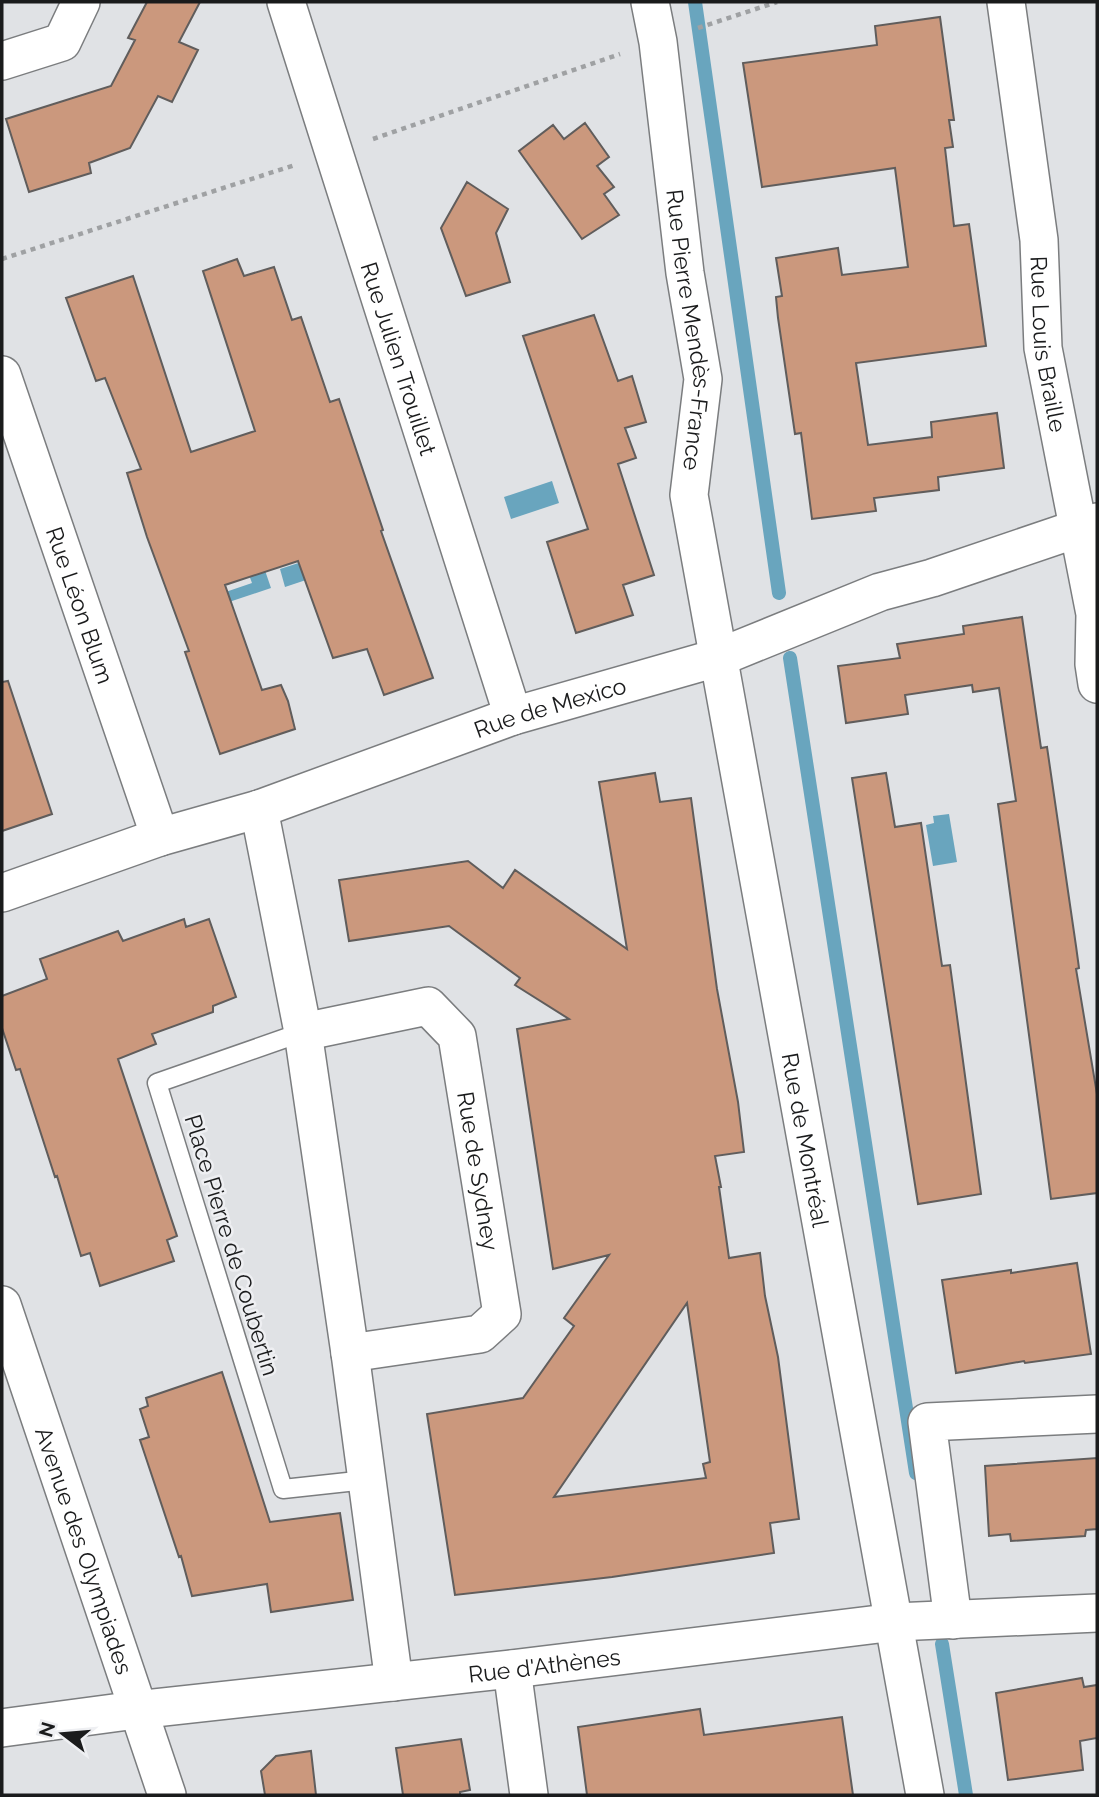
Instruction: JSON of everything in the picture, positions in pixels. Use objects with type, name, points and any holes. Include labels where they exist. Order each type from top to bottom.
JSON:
[{"type":"street","points":[[2,61],[62,42],[81,2]]},
{"type":"street","name":"Rue Julien Trouillet","points":[[286,2],[513,716]]},
{"type":"street","name":"Rue Pierre Mendès-France","points":[[650,2],[658,42],[685,273],[703,379],[689,495],[720,657]]},
{"type":"street","name":"Rue Louis Braille","points":[[1006,2],[1039,240],[1043,348],[1088,526],[1097,684]]},
{"type":"street","name":"Rue Léon Blum","points":[[2,375],[160,837]]},
{"type":"street","name":"Rue de Mexico","points":[[2,893],[160,837],[259,809],[513,716],[720,657],[880,592],[932,578],[1088,526]]},
{"type":"street","name":"Rue de Montréal","points":[[720,657],[925,1795]]},
{"type":"street","points":[[259,809],[303,1032],[394,1682]]},
{"type":"street","name":"Rue de Sydney","points":[[303,1032],[428,1006],[457,1036],[502,1314],[481,1334],[350,1353]]},
{"type":"street","name":"Avenue des Olympiades","points":[[2,1305],[136,1710],[167,1795]]},
{"type":"street","points":[[953,1620],[927,1422],[1097,1414]]},
{"type":"street","name":"Rue d'Athènes","points":[[2,1728],[895,1622],[1097,1614]]},
{"type":"street","points":[[512,1669],[529,1795]]},
{"type":"lane","name":"Place Pierre de Coubertin","points":[[303,1032],[156,1083],[283,1489],[366,1480]]},
{"type":"path","points":[[2,259],[335,152],[605,58],[777,2]]},
{"type":"water","points":[[552,481],[559,503],[511,519],[504,497]]},
{"type":"water","points":[[342,549],[348,566],[285,587],[280,569]]},
{"type":"water","points":[[258,550],[271,588],[211,608],[208,598],[252,583],[242,556]]},
{"type":"water","points":[[949,814],[957,862],[933,866],[926,825],[934,823],[933,816]]},
{"type":"building","points":[[147,2],[200,2],[179,42],[198,50],[172,102],[158,96],[130,148],[89,163],[91,173],[29,192],[6,119],[111,86],[135,40],[128,38]]},
{"type":"building","points":[[940,17],[954,120],[949,120],[953,147],[945,148],[954,226],[969,224],[986,346],[856,363],[868,445],[932,437],[931,422],[997,413],[1004,468],[938,477],[939,490],[874,498],[876,511],[812,519],[801,433],[795,434],[778,318],[776,297],[782,296],[776,258],[838,248],[842,275],[908,267],[895,168],[762,187],[743,63],[877,45],[875,26]]},
{"type":"building","points":[[585,123],[609,157],[597,166],[614,187],[604,194],[619,215],[582,239],[519,151],[553,125],[564,139]]},
{"type":"building","points":[[467,182],[508,209],[496,233],[510,282],[466,296],[441,228]]},
{"type":"building","points":[[237,259],[244,276],[274,267],[292,320],[301,317],[330,402],[339,399],[383,530],[381,531],[433,678],[384,695],[367,649],[333,658],[298,561],[225,585],[262,690],[281,685],[295,729],[220,754],[185,652],[189,651],[147,537],[127,473],[141,469],[105,378],[96,381],[66,298],[133,276],[191,452],[255,431],[203,271]]},
{"type":"building","points":[[594,315],[618,381],[632,376],[646,422],[625,428],[636,458],[618,464],[654,575],[623,585],[633,615],[576,633],[547,542],[588,529],[523,336]]},
{"type":"building","points":[[1022,617],[1041,748],[1047,747],[1079,968],[1076,969],[1097,1094],[1097,1193],[1051,1199],[998,804],[1016,801],[999,688],[973,692],[972,685],[905,695],[908,714],[846,723],[838,666],[900,658],[897,644],[964,634],[963,626]]},
{"type":"building","points":[[8,681],[52,814],[2,831],[2,682]]},
{"type":"building","points":[[655,773],[660,802],[691,798],[717,989],[738,1102],[744,1152],[715,1156],[729,1258],[760,1253],[765,1296],[778,1357],[799,1519],[770,1523],[774,1553],[612,1577],[455,1595],[427,1414],[523,1398],[574,1326],[564,1318],[609,1255],[553,1269],[517,1029],[569,1019],[515,985],[520,978],[449,926],[349,941],[339,880],[468,861],[503,888],[515,870],[627,949],[599,782]],"holes":[[[687,1303],[710,1462],[703,1464],[706,1478],[554,1497]]]},
{"type":"building","points":[[886,773],[895,827],[921,823],[942,966],[950,965],[981,1194],[918,1204],[852,778]]},
{"type":"building","points":[[184,919],[186,927],[209,919],[236,997],[213,1006],[213,1012],[152,1034],[156,1044],[118,1059],[177,1236],[167,1240],[174,1261],[100,1286],[90,1253],[81,1256],[20,1069],[16,1070],[2,1028],[2,996],[47,979],[40,959],[118,931],[123,941]]},
{"type":"building","points":[[1077,1263],[1091,1354],[1024,1361],[956,1373],[942,1280]]},
{"type":"building","points":[[222,1372],[270,1522],[340,1513],[353,1600],[271,1612],[267,1584],[192,1596],[181,1556],[179,1557],[140,1440],[149,1437],[140,1409],[148,1406],[146,1398]]},
{"type":"building","points":[[1097,1458],[1097,1529],[1086,1530],[1085,1536],[1011,1541],[1010,1534],[989,1536],[985,1466]]},
{"type":"building","points":[[1082,1678],[1084,1687],[1097,1685],[1097,1738],[1080,1741],[1083,1770],[1008,1780],[996,1693]]},
{"type":"building","points":[[700,1709],[704,1735],[842,1717],[853,1795],[587,1795],[578,1727]]},
{"type":"building","points":[[461,1739],[470,1790],[460,1792],[460,1795],[403,1795],[396,1748]]},
{"type":"building","points":[[311,1751],[316,1795],[265,1795],[261,1771],[276,1756]]},
{"type":"waterway","points":[[695,2],[779,593]]},
{"type":"waterway","points":[[790,658],[916,1473]]},
{"type":"waterway","points":[[942,1644],[966,1795]]}]
